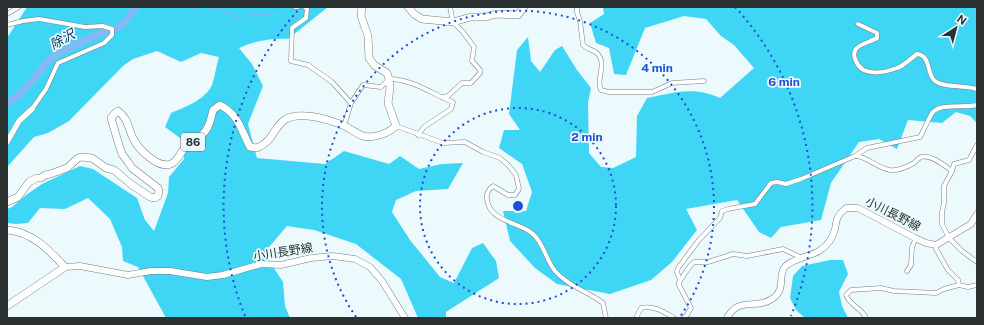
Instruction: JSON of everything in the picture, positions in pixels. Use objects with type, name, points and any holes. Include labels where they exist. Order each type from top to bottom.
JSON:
[{"type":"main road","points":[[362,7],[361,16],[368,36],[369,58],[374,64],[387,72],[390,88],[388,103],[396,126]]},
{"type":"main road","points":[[408,7],[414,14],[422,19],[453,22],[471,17],[486,17],[496,14],[518,16],[524,7]]},
{"type":"main road","name":"86","points":[[7,202],[18,197],[29,182],[67,168],[81,157],[92,158],[106,168],[114,170],[132,185],[150,197],[155,198],[158,196],[158,188],[132,168],[122,154],[111,118],[118,111],[123,115],[138,146],[156,162],[168,164],[171,164],[176,160],[188,144],[208,129],[213,110],[220,106],[227,109],[236,117],[250,146],[256,148],[266,143],[280,122],[288,117],[308,116],[344,126],[361,136],[371,137],[385,133],[396,126]]},
{"type":"main road","name":"小川長野線","points":[[727,318],[734,308],[740,305],[766,302],[773,299],[778,293],[783,269],[789,264],[819,251],[830,241],[835,231],[838,216],[846,208],[858,208],[926,243],[936,245]]},
{"type":"main road","points":[[936,245],[971,224],[977,214]]},
{"type":"main road","points":[[7,230],[18,231],[34,239],[52,253],[65,267],[8,303]]},
{"type":"main road","name":"小川長野線","points":[[65,267],[80,266],[128,275],[150,271],[170,270],[207,277],[223,275],[261,264],[281,265],[311,258],[333,256],[355,259],[370,267],[382,281],[405,318]]},
{"type":"street","points":[[7,14],[19,7]]},
{"type":"street","points":[[305,7],[307,10],[306,18],[292,28],[291,60],[308,65],[332,82],[351,103]]},
{"type":"street","points":[[440,97],[448,96],[462,83],[471,83],[480,73],[479,67],[472,61],[474,47],[463,32],[453,22],[450,7]]},
{"type":"street","points":[[577,7],[576,12],[580,21],[583,45],[596,53],[601,61],[601,90],[609,92],[652,92],[672,83],[704,81]]},
{"type":"street","points":[[7,25],[31,19],[39,19],[85,28],[103,26],[112,29],[112,35],[104,43],[58,63],[46,89],[32,108],[19,121],[7,142]]},
{"type":"street","points":[[858,24],[877,33],[878,35],[877,38],[855,50],[854,56],[858,66],[861,69],[872,73],[898,68],[917,54],[921,54],[926,58],[930,72],[935,81],[940,84],[958,85],[977,89]]},
{"type":"street","points":[[344,126],[351,103],[363,85],[381,87],[389,80],[397,79],[414,84],[453,102],[451,109],[424,127],[418,135]]},
{"type":"street","points":[[683,318],[687,316],[691,308],[679,285],[680,280],[677,272],[678,268],[698,240],[720,218],[722,212],[728,209],[755,204],[771,183],[777,182],[786,184],[801,179],[855,156],[873,146],[920,138],[933,112],[938,109],[977,105]]},
{"type":"street","points":[[396,126],[443,143],[469,143],[483,152],[500,158],[509,166],[518,178],[518,192],[512,196],[493,186],[490,188],[487,198],[491,211],[497,216],[524,228],[533,234],[539,240],[556,272],[567,282],[592,294],[603,302],[606,318]]},
{"type":"street","points":[[977,145],[969,160],[954,164],[944,186],[944,203],[942,212],[942,224],[949,238],[962,251],[977,262]]},
{"type":"street","points":[[855,156],[863,156],[878,166],[888,170],[907,167],[922,157],[938,161],[952,171]]},
{"type":"street","points":[[907,271],[910,265],[912,247],[916,238]]},
{"type":"street","points":[[936,245],[936,249],[948,270],[958,280],[959,285]]},
{"type":"street","points":[[680,280],[694,262],[708,262],[733,254],[746,256],[783,249],[802,258]]},
{"type":"street","points":[[866,318],[864,314],[848,300],[846,295],[851,290],[881,288],[894,291],[936,293],[959,285],[968,287],[977,285]]},
{"type":"street","points":[[636,318],[641,308],[647,307],[661,310],[674,318]]},
{"type":"shaded area","points":[[27,7],[328,7],[288,39],[263,40],[239,48],[252,64],[263,86],[248,124],[257,158],[325,164],[344,151],[389,164],[400,156],[419,169],[442,164],[463,163],[448,189],[416,191],[396,200],[392,212],[410,240],[440,277],[454,283],[472,248],[483,243],[496,261],[499,278],[446,312],[446,318],[418,318],[401,279],[356,244],[314,230],[287,226],[264,253],[283,282],[285,306],[290,318],[166,318],[138,267],[123,261],[122,247],[110,219],[88,198],[65,209],[40,208],[28,223],[7,223],[7,209],[12,207],[42,184],[80,166],[93,169],[137,198],[145,220],[154,231],[168,193],[169,177],[184,159],[184,141],[165,127],[171,113],[200,99],[209,90],[213,82],[219,57],[201,53],[181,62],[157,51],[133,59],[123,66],[69,121],[48,133],[34,137],[7,167],[7,38]]},
{"type":"shaded area","points":[[603,7],[977,7],[977,123],[970,116],[956,112],[942,123],[908,120],[897,149],[879,139],[859,142],[831,183],[821,220],[781,227],[771,238],[759,232],[737,200],[686,209],[697,230],[672,262],[651,280],[610,294],[557,284],[535,268],[510,241],[503,211],[526,211],[532,192],[522,164],[499,148],[504,130],[520,130],[509,114],[517,50],[528,37],[531,61],[540,72],[555,50],[562,46],[577,70],[591,88],[588,103],[589,153],[601,167],[613,168],[636,157],[637,116],[647,98],[692,91],[710,94],[720,98],[754,68],[734,45],[721,36],[706,19],[684,16],[645,28],[626,75],[614,74],[609,48],[596,43],[590,23],[604,14]]},
{"type":"shaded area","points":[[830,260],[843,260],[848,274],[839,292],[842,306],[848,318],[805,318],[796,310],[790,298],[793,276],[802,266]]},
{"type":"waterway","name":"除沢","points":[[7,103],[19,95],[47,62],[55,55],[99,34],[117,28],[126,21],[136,7]]},
{"type":"waterway","points":[[188,7],[192,9],[198,7]]},
{"type":"waterway","points":[[208,7],[242,18],[251,14],[295,16],[304,9]]}]
